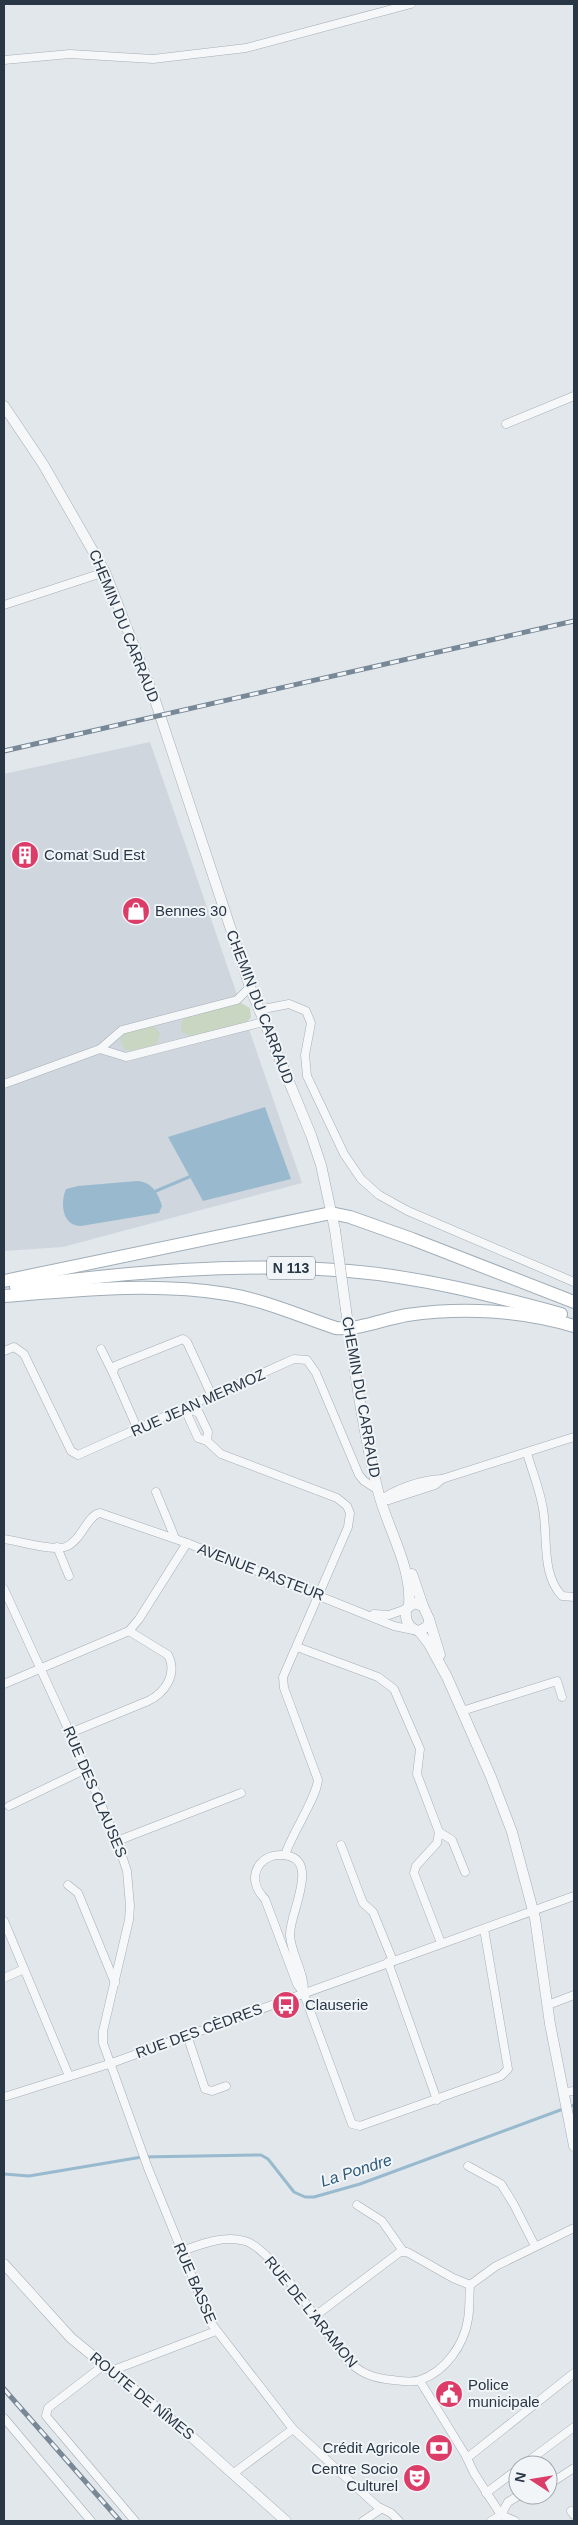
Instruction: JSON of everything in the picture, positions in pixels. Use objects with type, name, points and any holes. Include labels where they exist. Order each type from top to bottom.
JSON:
[{"type":"main road","points":[[4,1281],[332,1213],[350,1217],[412,1239],[574,1302]]},
{"type":"main road","name":"N 113","points":[[4,1289],[203,1268],[340,1270],[450,1286],[508,1299],[574,1318]]},
{"type":"main road","points":[[4,1296],[72,1290],[179,1288],[246,1298],[336,1328],[349,1329],[407,1315],[470,1311],[526,1315],[574,1326]]},
{"type":"street","points":[[4,60],[70,54],[154,59],[246,48],[411,4]]},
{"type":"street","points":[[506,424],[574,396]]},
{"type":"street","name":"CHEMIN DU CARRAUD","points":[[4,406],[44,464],[106,572],[156,700],[258,1010],[311,1135],[321,1165],[335,1230],[363,1417],[378,1490],[409,1585],[406,1620],[429,1644],[447,1677],[508,1820],[534,1912],[554,2045],[568,2093],[569,2118],[574,2146]]},
{"type":"street","points":[[4,605],[106,572]]},
{"type":"street","points":[[4,1084],[100,1049],[122,1030],[236,1000],[250,987]]},
{"type":"street","points":[[258,1010],[288,1004],[306,1011],[311,1023],[305,1061],[310,1082],[351,1166],[379,1195],[408,1211],[574,1282]]},
{"type":"street","points":[[100,1049],[126,1057],[263,1022]]},
{"type":"street","points":[[113,1373],[115,1366],[183,1338],[187,1342],[212,1396]]},
{"type":"street","name":"RUE JEAN MERMOZ","points":[[4,1350],[14,1347],[24,1354],[73,1453],[82,1455],[190,1408],[294,1359],[307,1360],[316,1373],[359,1475],[364,1481],[378,1490]]},
{"type":"street","points":[[101,1349],[138,1430]]},
{"type":"street","points":[[190,1408],[188,1416],[198,1438],[209,1443],[225,1456],[337,1498],[347,1506],[350,1513],[348,1527],[321,1594],[285,1672],[283,1682],[318,1780],[315,1792],[293,1832],[285,1855]]},
{"type":"street","points":[[381,1500],[394,1492],[433,1479],[442,1479],[574,1437]]},
{"type":"street","points":[[527,1453],[543,1508],[546,1552],[553,1581],[562,1596],[574,1597]]},
{"type":"street","points":[[156,1492],[175,1538]]},
{"type":"street","points":[[4,1539],[57,1547],[73,1543],[98,1513],[187,1543]]},
{"type":"street","name":"CHEMIN DU CARRAUD","points":[[390,1525],[424,1606],[447,1677]]},
{"type":"street","name":"AVENUE PASTEUR","points":[[4,1684],[129,1631],[139,1619],[187,1543],[321,1594],[403,1629],[416,1631]]},
{"type":"street","points":[[57,1547],[69,1576]]},
{"type":"street","name":"RUE DES CLAUSES","points":[[4,1590],[70,1733],[117,1841],[127,1871],[130,1906],[102,2039],[110,2064]]},
{"type":"street","points":[[408,1607],[414,1603],[424,1606]]},
{"type":"street","name":"AVENUE PASTEUR","points":[[364,1612],[389,1615],[408,1607]]},
{"type":"street","points":[[416,1631],[428,1626],[428,1619]]},
{"type":"street","points":[[70,1733],[153,1699],[167,1686],[170,1672],[168,1655],[129,1631]]},
{"type":"street","points":[[297,1647],[378,1677],[394,1689],[420,1749],[417,1774],[439,1832],[437,1843],[416,1866],[414,1873],[441,1943]]},
{"type":"street","points":[[462,1710],[557,1681],[562,1697]]},
{"type":"street","points":[[9,1806],[86,1770]]},
{"type":"street","points":[[117,1841],[241,1793]]},
{"type":"street","points":[[439,1832],[452,1840],[465,1872]]},
{"type":"street","points":[[341,1845],[363,1903],[372,1912],[437,2100]]},
{"type":"street","points":[[304,1994],[305,1980],[290,1933],[304,1876],[301,1867],[294,1859],[285,1855],[270,1856],[259,1866],[255,1880],[260,1893],[265,1899],[297,1984],[304,1994],[353,2125],[360,2126],[437,2100],[501,2076],[508,2069],[484,1930]]},
{"type":"street","points":[[68,1885],[78,1894],[115,1984]]},
{"type":"street","name":"RUE DES CÈDRES","points":[[4,2097],[110,2064],[574,1896]]},
{"type":"street","points":[[4,1921],[69,2076]]},
{"type":"street","points":[[4,1978],[24,1969]]},
{"type":"street","points":[[548,2005],[574,1995]]},
{"type":"street","points":[[187,2035],[206,2089],[212,2091],[226,2086]]},
{"type":"street","name":"RUE BASSE","points":[[110,2064],[148,2168],[209,2320],[293,2429],[381,2509],[391,2513],[399,2521]]},
{"type":"street","points":[[468,2166],[501,2184],[514,2203],[535,2246]]},
{"type":"street","points":[[357,2205],[382,2221],[403,2251],[470,2285]]},
{"type":"street","points":[[470,2285],[496,2266],[574,2228]]},
{"type":"street","name":"RUE DE L'ARAMON","points":[[182,2251],[223,2239],[238,2239],[252,2244],[268,2258],[315,2316],[346,2359],[363,2374],[384,2379],[420,2380]]},
{"type":"street","points":[[315,2316],[403,2251]]},
{"type":"street","name":"ROUTE DE NÎMES","points":[[4,2264],[67,2334],[234,2473],[286,2521]]},
{"type":"street","points":[[470,2285],[468,2319],[462,2339],[450,2359],[420,2380],[486,2493],[501,2515],[516,2521]]},
{"type":"street","points":[[135,2521],[46,2416],[48,2408],[108,2368],[216,2331]]},
{"type":"street","points":[[466,2457],[574,2373]]},
{"type":"street","points":[[6,2422],[91,2521]]},
{"type":"street","points":[[536,2455],[574,2426]]},
{"type":"street","points":[[234,2473],[293,2429]]},
{"type":"street","points":[[558,2478],[574,2468]]},
{"type":"street","points":[[486,2493],[508,2476]]},
{"type":"street","points":[[491,2521],[501,2515],[508,2502]]},
{"type":"street","points":[[363,2521],[381,2509]]},
{"type":"shaded area","points":[[150,742],[302,1183],[63,1247],[4,1251],[4,774]]},
{"type":"green space","points":[[241,1003],[250,1008],[251,1017],[248,1021],[193,1036],[189,1036],[181,1031],[181,1023],[185,1017]]},
{"type":"green space","points":[[155,1027],[160,1033],[157,1044],[131,1051],[124,1049],[120,1040],[124,1034]]},
{"type":"water","points":[[265,1107],[291,1179],[203,1201],[168,1137]]},
{"type":"water","points":[[137,1181],[147,1184],[154,1189],[162,1206],[159,1213],[81,1226],[75,1225],[66,1218],[63,1201],[66,1189],[78,1186]]},
{"type":"waterway","points":[[156,1191],[189,1177]]},
{"type":"waterway","name":"La Pondre","points":[[4,2174],[29,2176],[142,2157],[261,2155],[268,2159],[294,2192],[305,2197],[314,2197],[360,2184],[574,2105]]},
{"type":"railway","points":[[4,751],[574,621]]},
{"type":"railway","points":[[4,2389],[120,2521]]},
{"type":"place","name":"Comat Sud Est","points":[[25,855]]},
{"type":"place","name":"Bennes 30","points":[[136,911]]},
{"type":"place","name":"Clauserie","points":[[286,2005]]},
{"type":"place","name":"Police municipale","points":[[449,2394]]},
{"type":"place","name":"Crédit Agricole","points":[[439,2448]]},
{"type":"place","name":"Centre Socio Culturel","points":[[417,2478]]}]
